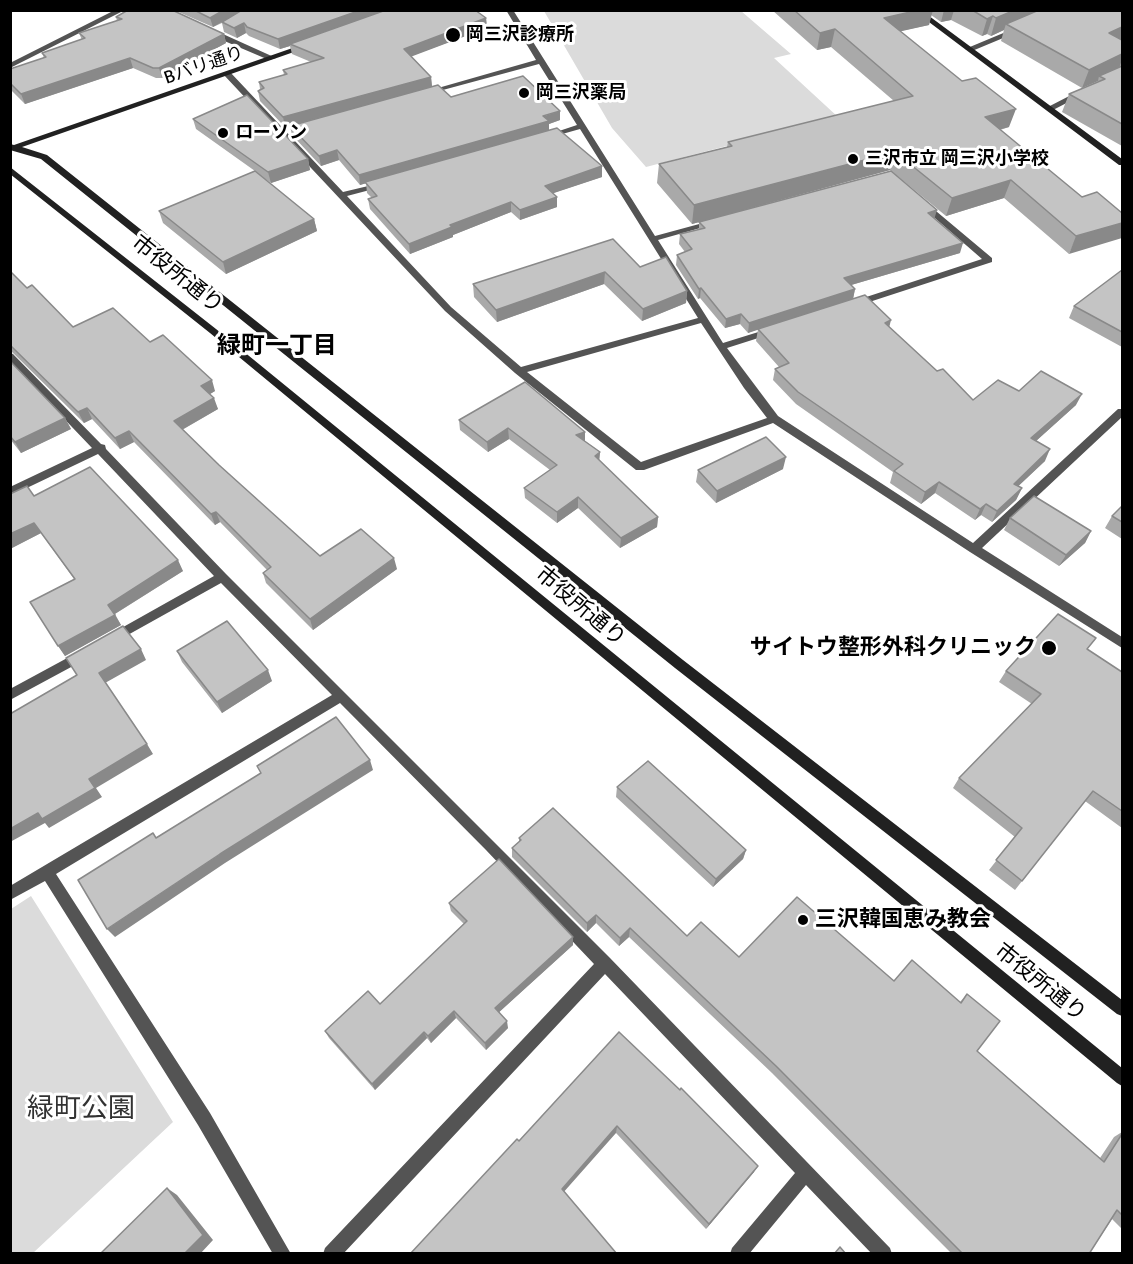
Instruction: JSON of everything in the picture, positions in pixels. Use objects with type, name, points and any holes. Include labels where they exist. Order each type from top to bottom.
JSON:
[{"type":"street","points":[[10,66],[122,10]]},
{"type":"street","points":[[509,10],[721,347],[774,418],[974,549],[1121,640]]},
{"type":"street","points":[[916,10],[1122,163]]},
{"type":"street","points":[[213,32],[224,27]]},
{"type":"street","points":[[203,28],[272,58]]},
{"type":"street","points":[[969,49],[1023,28]]},
{"type":"street","name":"Bバリ通り","points":[[12,147],[314,43]]},
{"type":"street","points":[[417,96],[540,61]]},
{"type":"street","points":[[227,74],[448,309],[519,371],[640,467],[774,418]]},
{"type":"street","points":[[1050,108],[1091,89]]},
{"type":"street","points":[[537,139],[583,126]]},
{"type":"street","points":[[282,133],[294,130]]},
{"type":"street","name":"市役所通り","points":[[1122,1009],[679,664],[44,157],[12,147],[10,167],[1122,1078]]},
{"type":"street","points":[[342,195],[388,182]]},
{"type":"street","points":[[844,307],[989,260],[918,198]]},
{"type":"street","points":[[653,239],[721,220]]},
{"type":"street","points":[[519,371],[704,319]]},
{"type":"street","points":[[721,347],[777,329]]},
{"type":"street","points":[[10,356],[101,448],[222,577],[605,963],[884,1254]]},
{"type":"street","points":[[974,549],[1122,412]]},
{"type":"street","points":[[10,492],[101,448]]},
{"type":"street","points":[[10,695],[222,577]]},
{"type":"street","points":[[10,894],[342,696]]},
{"type":"street","points":[[47,872],[204,1119],[283,1254]]},
{"type":"street","points":[[331,1254],[605,963]]},
{"type":"street","points":[[738,1254],[806,1172]]},
{"type":"green space","points":[[544,11],[741,11],[791,54],[774,58],[838,117],[646,167],[612,128]]},
{"type":"green space","name":"緑町公園","points":[[31,896],[173,1122],[33,1253],[11,1253],[11,909]]},
{"type":"building","points":[[128,10],[172,10],[224,34],[159,68],[153,68],[130,58],[21,94],[10,83],[10,69],[46,57],[42,53],[85,38],[79,33],[122,19],[116,17]]},
{"type":"building","points":[[194,10],[224,10],[210,18]]},
{"type":"building","points":[[242,10],[361,10],[278,39],[247,27],[244,23],[234,28],[222,22]]},
{"type":"building","points":[[386,10],[475,10],[486,18],[404,49],[431,77],[283,117],[258,91],[264,88],[259,82],[287,74],[283,70],[324,58],[290,44]]},
{"type":"building","points":[[794,10],[919,10],[884,18],[962,81],[976,78],[1016,109],[985,117],[1082,197],[1097,192],[1122,213],[1122,223],[1076,236],[1011,180],[952,198],[895,152],[694,205],[659,164],[732,146],[728,142],[913,96],[835,29],[820,33]]},
{"type":"building","points":[[972,10],[1015,10],[996,18],[993,16],[987,19]]},
{"type":"building","points":[[1039,10],[1122,10],[1122,27],[1109,33],[1122,40],[1122,54],[1089,70],[1006,24]]},
{"type":"building","points":[[1122,66],[1122,124],[1069,94],[1105,79],[1099,76]]},
{"type":"building","points":[[523,76],[560,111],[543,116],[549,121],[359,175],[337,150],[319,156],[290,126],[438,85],[451,97]]},
{"type":"building","points":[[247,95],[308,159],[268,172],[193,119]]},
{"type":"building","points":[[557,128],[602,166],[545,186],[557,197],[520,210],[511,202],[450,225],[452,227],[409,244],[368,199],[377,196],[365,182]]},
{"type":"building","points":[[255,171],[314,219],[223,262],[159,211]]},
{"type":"building","points":[[891,171],[937,210],[928,213],[963,243],[844,278],[855,289],[749,323],[741,314],[726,319],[701,288],[699,289],[677,255],[692,249],[680,234],[705,228],[699,222]]},
{"type":"building","points":[[613,239],[640,267],[666,257],[687,291],[643,309],[605,272],[496,310],[473,284]]},
{"type":"building","points":[[1122,270],[1122,332],[1074,306]]},
{"type":"building","points":[[10,271],[27,288],[32,285],[73,327],[113,308],[150,342],[163,335],[212,380],[201,386],[214,398],[174,421],[320,556],[361,529],[394,558],[310,619],[263,573],[271,567],[216,512],[211,514],[129,431],[115,438],[87,408],[78,412],[10,345]]},
{"type":"building","points":[[865,295],[891,320],[885,323],[937,371],[943,369],[973,400],[998,380],[1019,391],[1041,371],[1082,394],[1031,438],[1050,449],[1014,484],[1022,488],[997,511],[986,504],[980,509],[939,482],[925,492],[894,471],[903,464],[798,392],[775,369],[789,363],[758,329]]},
{"type":"building","points":[[10,361],[65,418],[15,442],[10,436]]},
{"type":"building","points":[[525,382],[585,432],[576,435],[600,452],[595,456],[658,517],[621,538],[578,497],[557,512],[524,488],[557,465],[508,428],[487,442],[459,420]]},
{"type":"building","points":[[766,437],[786,457],[717,491],[698,470]]},
{"type":"building","points":[[90,467],[178,560],[108,605],[115,615],[58,646],[30,602],[75,579],[34,523],[10,534],[10,494],[27,486],[34,496]]},
{"type":"building","points":[[1034,496],[1091,531],[1066,555],[1010,518]]},
{"type":"building","points":[[1122,506],[1122,522],[1112,516]]},
{"type":"building","points":[[1058,614],[1096,638],[1087,649],[1122,672],[1122,811],[1093,791],[1022,881],[996,860],[1022,828],[959,778],[1041,694],[1006,671]]},
{"type":"building","points":[[227,621],[268,670],[217,702],[177,651]]},
{"type":"building","points":[[123,626],[141,649],[99,673],[147,744],[89,779],[95,788],[42,819],[38,813],[10,829],[10,714],[77,675],[66,658]]},
{"type":"building","points":[[336,717],[370,760],[220,854],[107,929],[78,880],[153,833],[156,838],[261,773],[257,766]]},
{"type":"building","points":[[648,761],[746,850],[716,879],[617,787]]},
{"type":"building","points":[[553,808],[687,936],[701,922],[739,957],[797,897],[894,981],[912,960],[961,1003],[967,994],[1000,1021],[977,1051],[1104,1162],[1122,1134],[1122,1215],[1117,1210],[1089,1254],[963,1254],[776,1066],[630,928],[620,938],[596,915],[587,923],[512,848],[521,840],[519,838]]},
{"type":"building","points":[[499,859],[573,937],[495,1008],[507,1021],[485,1043],[454,1011],[428,1036],[424,1032],[372,1084],[325,1031],[368,991],[380,1004],[467,921],[449,903]]},
{"type":"building","points":[[619,1032],[680,1090],[681,1088],[758,1166],[709,1224],[617,1126],[562,1189],[617,1254],[410,1254],[517,1139],[519,1141]]},
{"type":"building","points":[[167,1188],[203,1235],[184,1254],[100,1254]]},
{"type":"building","points":[[840,1247],[846,1254],[834,1254]]},
{"type":"place","name":"岡三沢診療所","points":[[453,35]]},
{"type":"place","name":"岡三沢薬局","points":[[524,93]]},
{"type":"place","name":"ローソン","points":[[223,133]]},
{"type":"place","name":"三沢市立 岡三沢小学校","points":[[853,159]]},
{"type":"place","name":"サイトウ整形外科クリニック","points":[[1049,648]]},
{"type":"place","name":"三沢韓国恵み教会","points":[[803,920]]},
{"type":"district","name":"緑町一丁目","points":[[277,347]]}]
